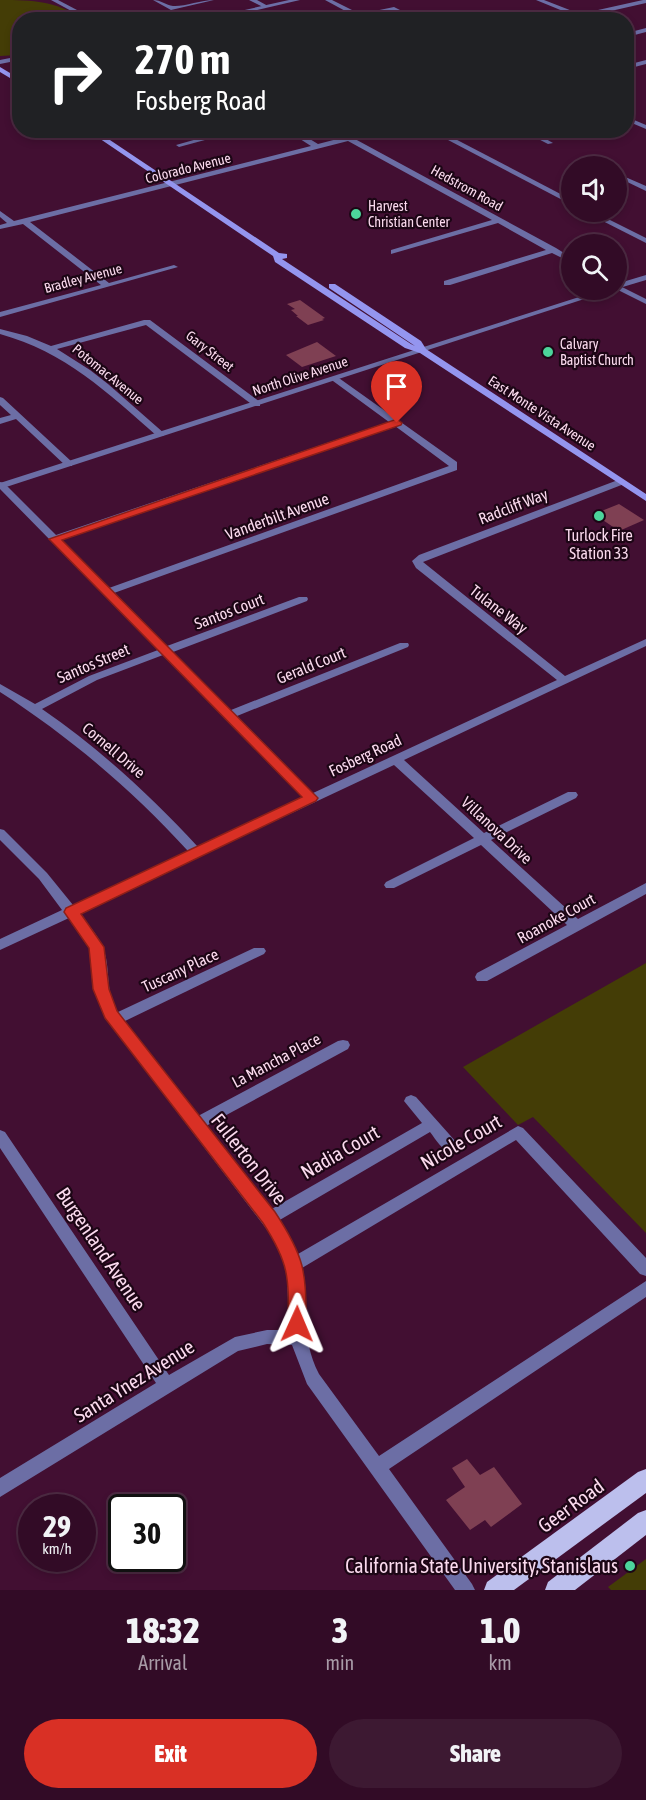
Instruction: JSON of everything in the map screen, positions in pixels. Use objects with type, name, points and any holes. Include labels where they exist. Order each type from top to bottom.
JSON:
[{"type":"main road","name":"East Monte Vista Avenue","points":[[102,138],[277,255],[288,257],[418,343],[423,351]]},
{"type":"main road","name":"East Monte Vista Avenue","points":[[277,255],[278,260],[408,346],[423,351],[646,498]]},
{"type":"main road","points":[[299,274],[307,274],[335,288]]},
{"type":"main road","name":"Geer Road","points":[[495,1590],[646,1480]]},
{"type":"main road","points":[[556,1590],[646,1521]]},
{"type":"street","points":[[54,0],[77,12]]},
{"type":"street","points":[[156,0],[171,8],[211,0]]},
{"type":"street","points":[[252,0],[265,6]]},
{"type":"street","points":[[238,12],[297,0]]},
{"type":"street","points":[[328,0],[352,12]]},
{"type":"street","points":[[539,0],[570,12]]},
{"type":"street","points":[[598,12],[646,1]]},
{"type":"street","points":[[384,12],[394,9],[400,12]]},
{"type":"street","points":[[179,145],[207,138]]},
{"type":"street","points":[[303,138],[318,147]]},
{"type":"street","name":"Colorado Avenue","points":[[0,227],[354,138]]},
{"type":"street","points":[[448,138],[561,196]]},
{"type":"street","points":[[540,138],[550,143]]},
{"type":"street","name":"Hedstrom Road","points":[[350,139],[561,255]]},
{"type":"street","points":[[627,180],[646,189]]},
{"type":"street","points":[[0,213],[13,224]]},
{"type":"street","points":[[393,252],[498,220]]},
{"type":"street","points":[[24,221],[107,285]]},
{"type":"street","points":[[609,222],[646,241]]},
{"type":"street","points":[[447,284],[553,250]]},
{"type":"street","name":"Bradley Avenue","points":[[0,315],[174,267]]},
{"type":"street","points":[[627,283],[646,277]]},
{"type":"street","points":[[627,292],[646,302]]},
{"type":"street","name":"North Olive Avenue","points":[[1,486],[578,300]]},
{"type":"street","name":"Gary Street","points":[[52,348],[147,321],[257,404]]},
{"type":"street","name":"Potomac Avenue","points":[[0,331],[52,348],[81,366],[160,435]]},
{"type":"street","points":[[336,379],[397,423]]},
{"type":"street","points":[[0,400],[69,464]]},
{"type":"street","points":[[0,421],[17,416]]},
{"type":"street","points":[[55,539],[397,423]]},
{"type":"street","name":"Vanderbilt Avenue","points":[[108,592],[455,466],[397,423]]},
{"type":"street","name":"Radcliff Way","points":[[417,561],[621,482]]},
{"type":"street","points":[[1,486],[311,798]]},
{"type":"street","name":"Tulane Way","points":[[417,561],[420,566],[564,680]]},
{"type":"street","name":"Santos Court","points":[[166,651],[303,599]]},
{"type":"street","name":"Fosberg Road","points":[[0,945],[646,642]]},
{"type":"street","name":"Gerald Court","points":[[230,715],[404,645]]},
{"type":"street","name":"Santos Street","points":[[34,709],[82,683],[166,651]]},
{"type":"street","name":"Cornell Drive","points":[[0,687],[34,709],[122,777],[196,852]]},
{"type":"street","name":"Villanova Drive","points":[[395,759],[577,926]]},
{"type":"street","points":[[390,885],[572,795]]},
{"type":"street","name":"Fullerton Drive","points":[[0,832],[33,866],[96,947],[101,989],[107,1007],[115,1020],[269,1218],[287,1245],[298,1283],[298,1338],[304,1361],[313,1380],[466,1590]]},
{"type":"street","name":"Roanoke Court","points":[[482,977],[646,888]]},
{"type":"street","name":"Tuscany Place","points":[[115,1020],[260,951]]},
{"type":"street","name":"La Mancha Place","points":[[195,1125],[343,1045]]},
{"type":"street","points":[[411,1101],[452,1147]]},
{"type":"street","name":"Nadia Court","points":[[269,1218],[432,1124]]},
{"type":"street","name":"Nicole Court","points":[[294,1264],[518,1132],[646,1269]]},
{"type":"street","name":"Burgenland Avenue","points":[[0,1136],[167,1386]]},
{"type":"street","points":[[376,1468],[646,1288]]},
{"type":"street","name":"Santa Ynez Avenue","points":[[0,1488],[242,1341],[267,1337],[298,1338]]},
{"type":"shaded area","points":[[0,0],[44,3],[71,12],[12,12],[12,55],[0,56]]},
{"type":"shaded area","points":[[646,963],[646,1233],[533,1117],[518,1125],[463,1067]]},
{"type":"shaded area","points":[[646,1559],[646,1590],[611,1590],[608,1587]]},
{"type":"building","points":[[300,300],[325,318],[322,319],[324,320],[308,325],[296,316],[298,316],[291,310],[295,309],[287,304]]},
{"type":"building","points":[[317,342],[336,356],[302,367],[286,355]]},
{"type":"building","points":[[619,504],[644,520],[619,531],[594,514]]},
{"type":"building","points":[[467,1459],[480,1475],[494,1467],[522,1504],[491,1527],[485,1520],[470,1530],[446,1500],[465,1487],[452,1468]]},
{"type":"place","name":"Harvest Christian Center","points":[[356,214]]},
{"type":"place","name":"Calvary Baptist Church","points":[[548,352]]},
{"type":"place","name":"Turlock Fire Station 33","points":[[599,516]]},
{"type":"place","name":"California State University, Stanislaus","points":[[630,1566]]},
{"type":"route","points":[[297,1324],[298,1283],[287,1245],[269,1218],[115,1020],[104,1001],[96,947],[71,912],[311,798],[55,539],[397,423]]}]
